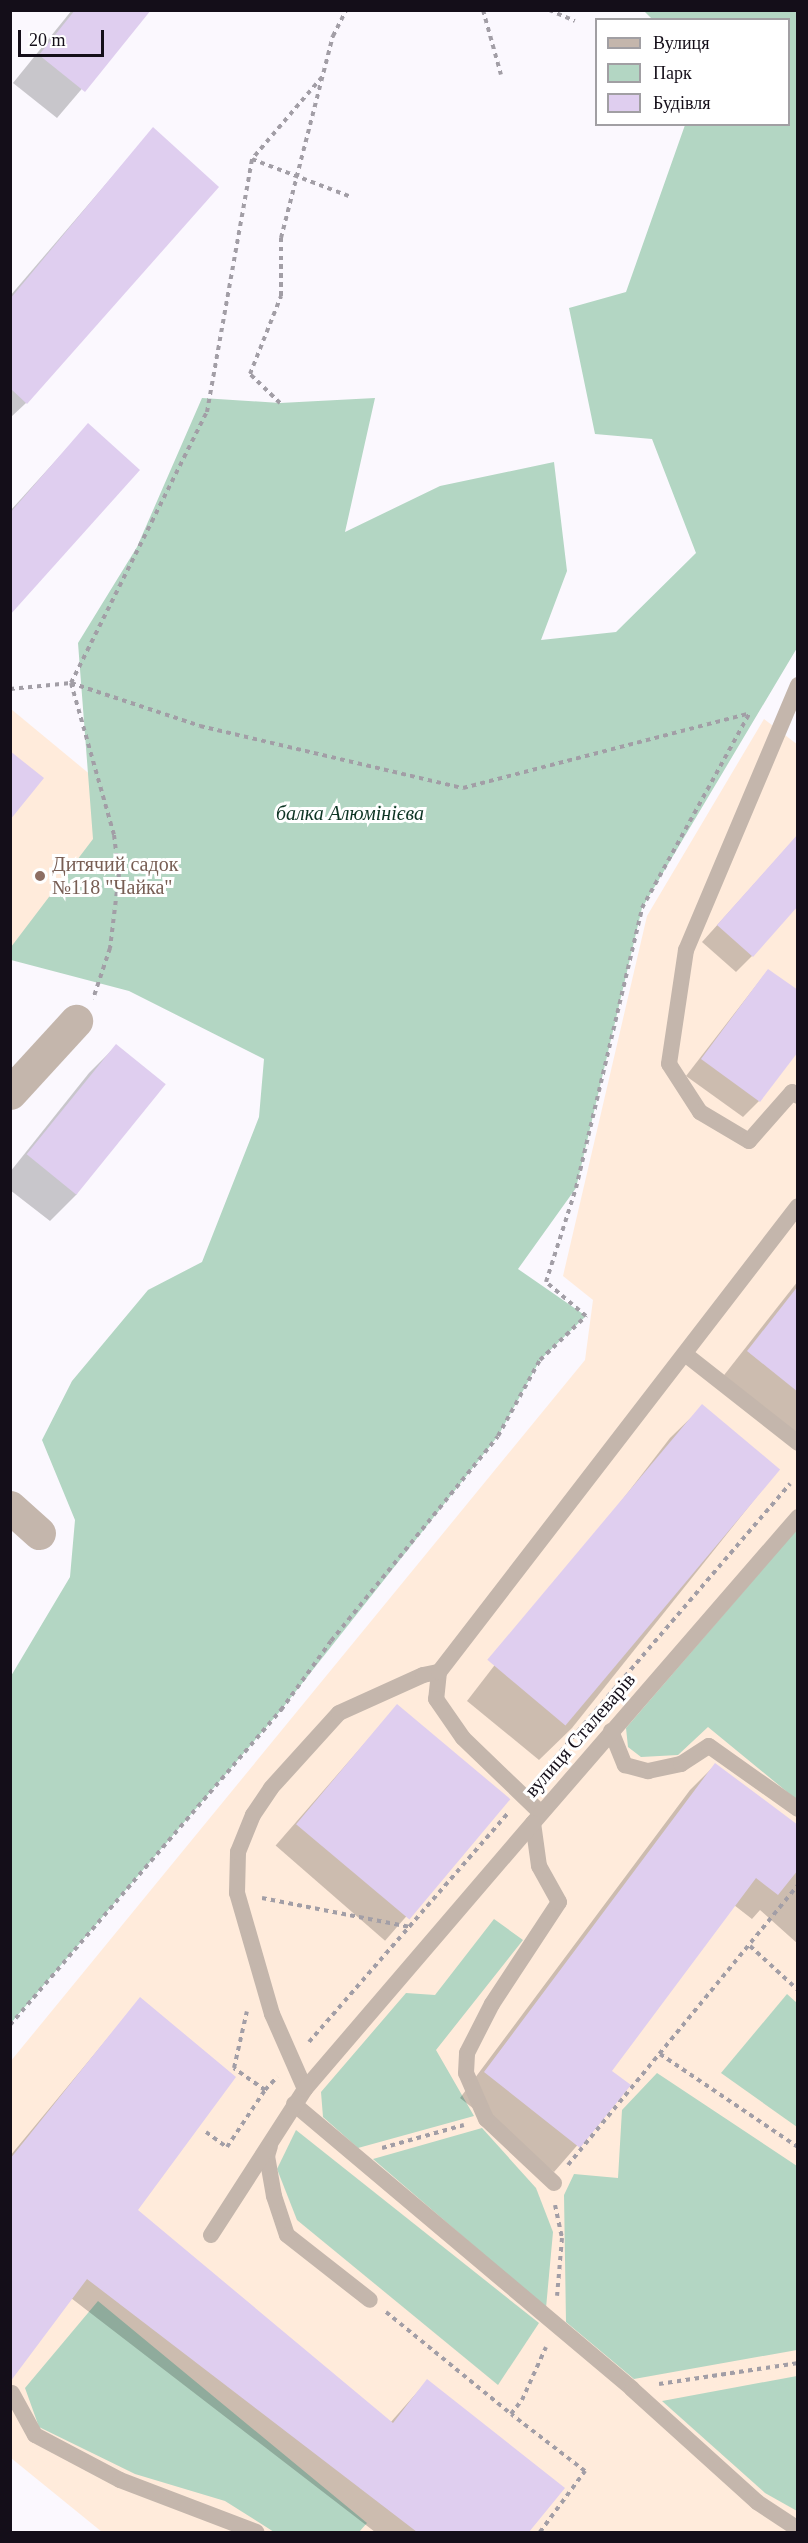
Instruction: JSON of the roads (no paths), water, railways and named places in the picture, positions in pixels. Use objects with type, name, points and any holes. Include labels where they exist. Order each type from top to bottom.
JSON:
[{"type":"street","points":[[10,1093],[76,1022]]},
{"type":"street","points":[[10,1507],[39,1533]]},
{"type":"lane","points":[[797,1095],[792,1092],[749,1142],[700,1112],[669,1064],[686,950],[798,685]]},
{"type":"lane","points":[[210,2235],[305,2089],[537,1818],[523,1795],[456,1728],[436,1699],[439,1672],[798,1206]]},
{"type":"lane","points":[[685,1354],[798,1443]]},
{"type":"lane","name":"вулиця Сталеварів","points":[[554,2183],[486,2119],[466,2073],[467,2053],[492,2004],[559,1902],[538,1866],[537,1818],[798,1517]]},
{"type":"lane","points":[[305,2089],[292,2061],[258,1967],[237,1893],[238,1852],[253,1815],[271,1788],[339,1713],[423,1675],[439,1672]]},
{"type":"lane","points":[[611,1731],[625,1765],[648,1772],[681,1764],[709,1746],[798,1809]]},
{"type":"lane","points":[[294,2104],[632,2389],[758,2502],[798,2529]]},
{"type":"lane","points":[[271,2142],[267,2156],[287,2235],[370,2300]]},
{"type":"lane","points":[[12,2393],[35,2435],[120,2480],[256,2532]]},
{"type":"place","name":"Дитячий садок №118 \"Чайка\"","points":[[40,876]]},
{"type":"park label","name":"балка Алюмінієва","points":[[350,813]]}]
